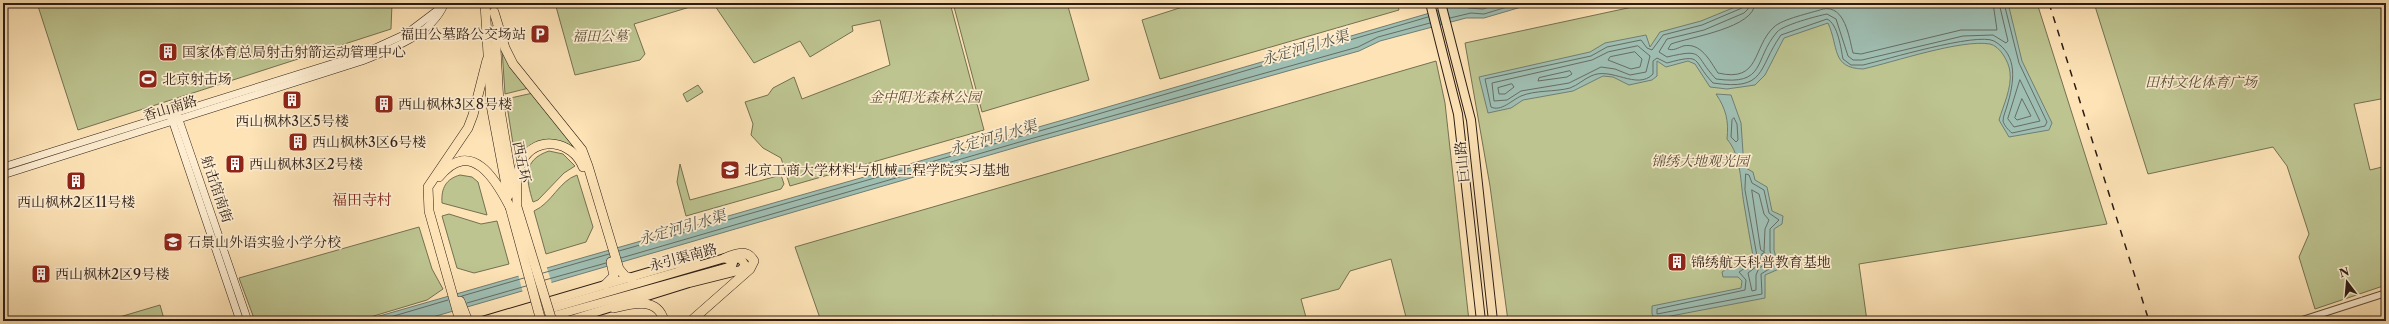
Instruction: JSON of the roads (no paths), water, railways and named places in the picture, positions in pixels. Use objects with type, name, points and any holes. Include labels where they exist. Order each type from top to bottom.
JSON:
[{"type":"highway","name":"西五环","points":[[485,3],[487,60],[513,207],[539,320]]},
{"type":"highway","name":"西五环","points":[[494,7],[498,60],[495,99]]},
{"type":"highway","points":[[494,7],[509,57],[537,95],[582,150],[618,275]]},
{"type":"highway","points":[[463,320],[429,211],[428,187],[436,172],[461,140],[473,115],[487,60]]},
{"type":"highway","points":[[513,207],[518,177],[523,159],[534,147],[542,144],[563,146],[574,153],[582,164],[609,244]]},
{"type":"highway","points":[[453,289],[435,217],[433,203],[438,180],[450,167],[458,163],[474,163],[490,174],[513,207]]},
{"type":"highway","name":"西五环","points":[[513,207],[552,321]]},
{"type":"highway","points":[[691,321],[750,269],[754,261],[750,255],[743,253],[725,258]]},
{"type":"highway","points":[[618,275],[632,279]]},
{"type":"highway","points":[[605,286],[618,275]]},
{"type":"highway","points":[[614,308],[644,303],[657,306],[662,313],[664,321]]},
{"type":"main road","name":"香山南路","points":[[3,175],[174,116],[360,55],[406,34],[445,4]]},
{"type":"main road","name":"巨山路","points":[[1441,4],[1471,120],[1492,321]]},
{"type":"main road","name":"巨山路","points":[[1431,5],[1440,35],[1458,114],[1481,321]]},
{"type":"main road","name":"香山南路","points":[[3,167],[174,116]]},
{"type":"main road","name":"射击馆南街","points":[[174,116],[240,321]]},
{"type":"main road","name":"射击馆南街","points":[[174,116],[248,321]]},
{"type":"main road","name":"永引渠南路","points":[[508,321],[725,258],[733,263],[732,266],[539,320]]},
{"type":"main road","points":[[567,321],[614,308],[689,283],[741,270],[745,265],[741,259],[725,258]]},
{"type":"main road","points":[[482,321],[632,279],[676,264],[706,263]]},
{"type":"street","points":[[2299,321],[2386,293]]},
{"type":"water","points":[[1464,3],[1535,3],[1484,18],[1466,18],[1380,41],[1359,51],[1031,143],[419,321],[362,321],[1063,120]]},
{"type":"water","points":[[1745,3],[2008,3],[2022,61],[2052,123],[2049,130],[2009,137],[1999,120],[2010,84],[2010,72],[2003,55],[1994,45],[1977,43],[1962,45],[1927,52],[1863,69],[1853,68],[1846,65],[1838,55],[1828,23],[1784,38],[1765,75],[1755,85],[1727,89],[1710,87],[1695,64],[1688,61],[1666,67],[1657,61],[1657,76],[1652,80],[1629,85],[1613,77],[1603,76],[1573,91],[1523,100],[1511,108],[1488,113],[1479,77],[1590,52],[1605,43],[1646,35],[1650,47],[1660,32],[1701,21]]},
{"type":"water","points":[[1716,94],[1731,95],[1741,123],[1744,167],[1753,172],[1755,180],[1767,187],[1772,211],[1783,216],[1782,224],[1774,229],[1774,250],[1779,269],[1765,275],[1765,298],[1655,319],[1652,314],[1652,306],[1741,288],[1742,281],[1738,277],[1723,277],[1722,272],[1731,266],[1741,266],[1753,256],[1740,170],[1732,146],[1727,139],[1728,126],[1726,115]]},
{"type":"railway","points":[[2049,3],[2149,321]]},
{"type":"place","name":"福田公墓路公交场站","points":[[540,34]]},
{"type":"place","name":"国家体育总局射击射箭运动管理中心","points":[[168,52]]},
{"type":"place","name":"北京射击场","points":[[148,79]]},
{"type":"place","name":"西山枫林3区5号楼","points":[[292,100]]},
{"type":"place","name":"西山枫林3区8号楼","points":[[384,104]]},
{"type":"place","name":"西山枫林3区6号楼","points":[[298,142]]},
{"type":"place","name":"西山枫林3区2号楼","points":[[235,164]]},
{"type":"place","name":"北京工商大学材料与机械工程学院实习基地","points":[[730,170]]},
{"type":"place","name":"西山枫林2区11号楼","points":[[76,181]]},
{"type":"place","name":"石景山外语实验小学分校","points":[[173,242]]},
{"type":"place","name":"锦绣航天科普教育基地","points":[[1677,262]]},
{"type":"place","name":"西山枫林2区9号楼","points":[[41,274]]},
{"type":"district","name":"福田寺村","points":[[362,199]]},
{"type":"park label","name":"福田公墓","points":[[600,36]]},
{"type":"park label","name":"田村文化体育广场","points":[[2201,82]]},
{"type":"park label","name":"金中阳光森林公园","points":[[925,97]]},
{"type":"park label","name":"锦绣大地观光园","points":[[1700,161]]},
{"type":"water label","name":"永定河引水渠","points":[[1305,47]]},
{"type":"water label","name":"永定河引水渠","points":[[993,137]]},
{"type":"water label","name":"永定河引水渠","points":[[682,227]]}]
